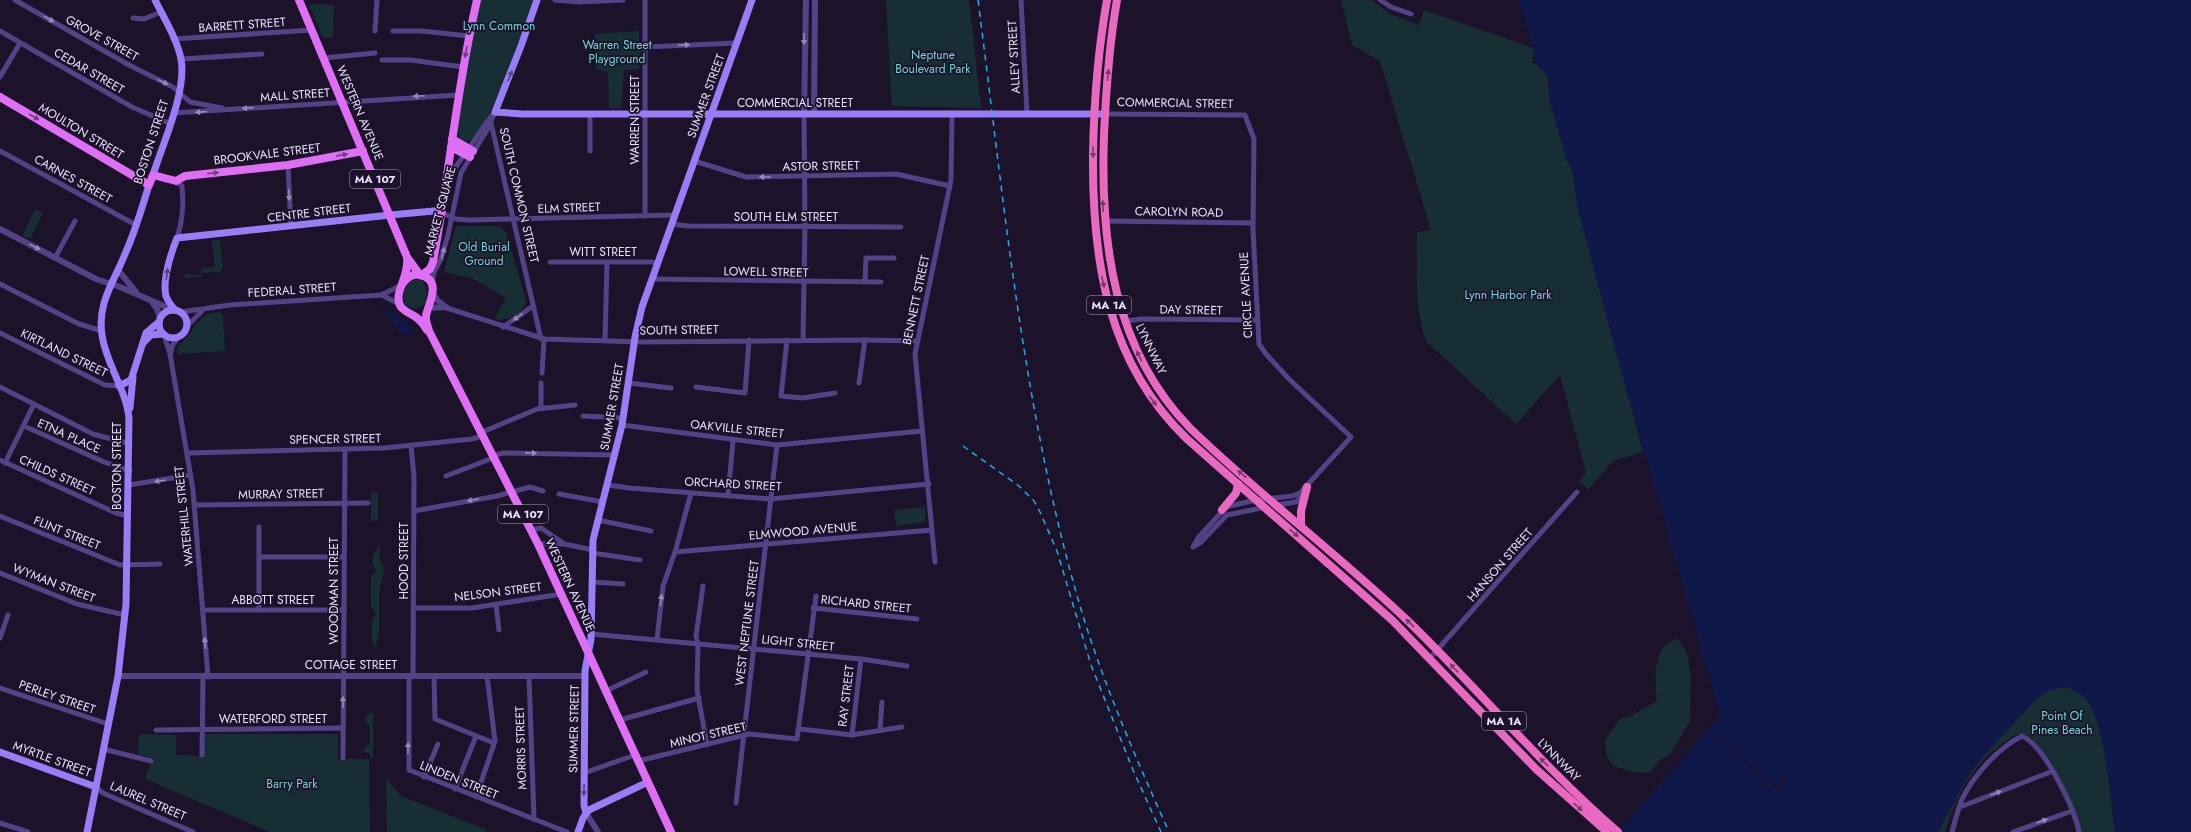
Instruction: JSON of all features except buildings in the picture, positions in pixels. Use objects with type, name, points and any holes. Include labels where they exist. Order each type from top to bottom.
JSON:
[{"type":"highway","name":"LYNNWAY","points":[[1107,0],[1095,113],[1093,201],[1095,230],[1106,293],[1121,341],[1143,386],[1163,414],[1184,436],[1371,601],[1430,658],[1532,765],[1613,831]]},
{"type":"highway","name":"LYNNWAY","points":[[1118,0],[1105,114],[1104,221],[1111,270],[1124,321],[1143,365],[1171,407],[1196,434],[1387,601],[1437,650],[1530,748],[1613,831]]},
{"type":"highway","points":[[1222,510],[1236,493],[1238,484]]},
{"type":"highway","points":[[1301,526],[1301,511],[1307,487]]},
{"type":"main road","name":"BOSTON STREET","points":[[87,832],[118,676],[125,615],[128,566],[130,470],[129,418],[126,402],[107,357],[102,331],[104,305],[110,284],[118,270],[136,225],[180,92],[181,59],[155,0]]},
{"type":"main road","name":"WESTERN AVENUE","points":[[299,0],[407,257],[421,275],[428,280],[432,290],[426,318],[429,332]]},
{"type":"main road","name":"MARKET SQUARE","points":[[421,275],[430,269],[433,264],[447,183],[458,94],[477,0]]},
{"type":"main road","name":"SOUTH COMMON STREET","points":[[495,112],[538,0]]},
{"type":"main road","name":"SUMMER STREET","points":[[578,832],[586,813],[584,805],[585,676],[591,634],[593,552],[598,520],[608,485],[622,422],[635,341],[656,264],[752,0]]},
{"type":"main road","name":"MOULTON STREET","points":[[0,97],[149,185]]},
{"type":"main road","name":"COMMERCIAL STREET","points":[[495,112],[519,114],[1095,113]]},
{"type":"main road","points":[[1095,113],[1105,114]]},
{"type":"main road","points":[[452,143],[469,153]]},
{"type":"main road","name":"BROOKVALE STREET","points":[[176,181],[185,176],[288,165],[363,151]]},
{"type":"main road","points":[[153,175],[176,181]]},
{"type":"main road","name":"CENTRE STREET","points":[[177,238],[390,215],[434,211],[442,213]]},
{"type":"main road","points":[[159,320],[159,328],[164,335],[170,338],[179,336],[187,326],[186,318],[176,311],[167,298],[166,290],[170,259],[177,238]]},
{"type":"main road","name":"WESTERN AVENUE","points":[[407,257],[407,274],[398,295],[400,305],[420,321],[429,332],[531,530],[562,594],[671,832]]},
{"type":"main road","points":[[403,283],[411,276],[421,275]]},
{"type":"main road","points":[[410,314],[419,314],[428,308]]},
{"type":"main road","points":[[129,418],[133,377],[147,332],[164,313],[176,311]]},
{"type":"main road","points":[[144,342],[151,336],[164,335]]},
{"type":"main road","points":[[119,386],[129,383],[133,377]]},
{"type":"main road","name":"MYRTLE STREET","points":[[0,752],[96,787]]},
{"type":"main road","points":[[586,813],[592,808],[648,782]]},
{"type":"street","name":"GROVE STREET","points":[[15,0],[180,92]]},
{"type":"street","points":[[375,31],[377,0]]},
{"type":"street","points":[[555,0],[580,2],[623,0]]},
{"type":"street","name":"WARREN STREET","points":[[645,0],[645,216]]},
{"type":"street","points":[[803,340],[806,0]]},
{"type":"street","points":[[814,113],[815,0]]},
{"type":"street","name":"ALLEY STREET","points":[[1021,0],[1027,113]]},
{"type":"street","points":[[1380,0],[1391,7],[1411,14]]},
{"type":"street","points":[[133,18],[144,18],[161,12]]},
{"type":"street","name":"BARRETT STREET","points":[[173,39],[312,30]]},
{"type":"street","name":"CEDAR STREET","points":[[0,31],[132,107],[169,123]]},
{"type":"street","points":[[394,32],[422,31],[469,36]]},
{"type":"street","points":[[0,77],[20,43]]},
{"type":"street","points":[[645,47],[736,43]]},
{"type":"street","points":[[324,58],[375,53]]},
{"type":"street","points":[[181,59],[262,54]]},
{"type":"street","points":[[382,60],[410,60],[463,67]]},
{"type":"street","name":"MALL STREET","points":[[180,92],[192,102],[229,110]]},
{"type":"street","name":"MALL STREET","points":[[173,113],[458,94]]},
{"type":"street","name":"SOUTH COMMON STREET","points":[[495,112],[491,123],[542,339],[542,373]]},
{"type":"street","name":"MARKET SQUARE","points":[[432,290],[433,274],[441,260],[459,179],[469,153],[495,112]]},
{"type":"street","name":"BENNETT STREET","points":[[936,562],[916,363],[917,341],[950,186],[952,169],[952,113]]},
{"type":"street","points":[[590,114],[590,151]]},
{"type":"street","name":"COMMERCIAL STREET","points":[[1105,114],[1245,115]]},
{"type":"street","name":"CIRCLE AVENUE","points":[[1245,115],[1254,139],[1253,223],[1258,341],[1263,351],[1295,385],[1351,437],[1307,487]]},
{"type":"street","name":"MARKET SQUARE","points":[[447,183],[451,173],[469,153],[491,123]]},
{"type":"street","name":"CARNES STREET","points":[[0,151],[136,225]]},
{"type":"street","name":"ASTOR STREET","points":[[694,161],[746,177],[896,174],[950,186]]},
{"type":"street","points":[[288,165],[291,226]]},
{"type":"street","points":[[176,181],[182,186],[183,202],[183,220],[177,238]]},
{"type":"street","name":"ELM STREET","points":[[442,213],[462,220],[513,220],[674,215]]},
{"type":"street","points":[[55,258],[75,221]]},
{"type":"street","name":"CAROLYN ROAD","points":[[1104,221],[1253,223]]},
{"type":"street","name":"SOUTH ELM STREET","points":[[671,224],[688,226],[901,228]]},
{"type":"street","points":[[0,229],[55,258],[110,284],[176,311]]},
{"type":"street","points":[[865,282],[866,258],[894,258]]},
{"type":"street","name":"WITT STREET","points":[[550,262],[652,262],[656,264]]},
{"type":"street","points":[[605,340],[607,262]]},
{"type":"street","points":[[118,270],[139,295]]},
{"type":"street","name":"LOWELL STREET","points":[[651,279],[881,282]]},
{"type":"street","name":"FEDERAL STREET","points":[[176,311],[205,309],[230,305],[381,295],[394,290],[403,283]]},
{"type":"street","points":[[0,284],[79,324],[102,331]]},
{"type":"street","name":"SOUTH STREET","points":[[432,290],[436,299],[447,308]]},
{"type":"street","points":[[381,295],[392,299],[400,305]]},
{"type":"street","points":[[151,300],[157,309],[159,320]]},
{"type":"street","points":[[503,327],[533,306]]},
{"type":"street","name":"SOUTH STREET","points":[[428,308],[447,308],[542,339],[635,341],[917,341]]},
{"type":"street","points":[[187,326],[205,309]]},
{"type":"street","name":"DAY STREET","points":[[1124,321],[1142,319],[1257,320]]},
{"type":"street","name":"KIRTLAND STREET","points":[[0,333],[105,385],[113,387],[119,386]]},
{"type":"street","name":"WATERHILL STREET","points":[[164,335],[170,354],[192,475],[195,504],[203,610],[206,677],[202,755]]},
{"type":"street","points":[[170,354],[172,346],[179,336]]},
{"type":"street","points":[[696,387],[745,393],[749,340]]},
{"type":"street","points":[[787,340],[781,396],[803,398],[835,393]]},
{"type":"street","points":[[859,383],[865,340]]},
{"type":"street","points":[[541,383],[542,408]]},
{"type":"street","points":[[629,383],[671,388]]},
{"type":"street","points":[[0,387],[95,434],[130,444]]},
{"type":"street","points":[[3,462],[24,426],[34,404]]},
{"type":"street","name":"SPENCER STREET","points":[[188,453],[411,446],[472,439],[542,408],[575,405]]},
{"type":"street","name":"OAKVILLE STREET","points":[[583,416],[733,440],[777,445],[922,431]]},
{"type":"street","name":"ETNA PLACE","points":[[24,426],[104,462],[130,470]]},
{"type":"street","points":[[728,496],[733,440]]},
{"type":"street","name":"WEST NEPTUNE STREET","points":[[736,803],[777,445]]},
{"type":"street","name":"HOOD STREET","points":[[411,446],[414,477],[411,676]]},
{"type":"street","name":"WOODMAN STREET","points":[[343,758],[345,449]]},
{"type":"street","points":[[446,476],[503,453],[615,455]]},
{"type":"street","name":"CHILDS STREET","points":[[3,462],[110,510],[128,516]]},
{"type":"street","points":[[129,485],[192,475]]},
{"type":"street","name":"ORCHARD STREET","points":[[608,485],[770,499],[929,484]]},
{"type":"street","points":[[414,511],[531,487],[536,490],[543,491]]},
{"type":"street","points":[[1307,487],[1294,496],[1274,502],[1264,508],[1227,515],[1203,541],[1194,547],[1198,538],[1222,510],[1231,505],[1256,500],[1274,502],[1297,501],[1307,487]]},
{"type":"street","points":[[657,639],[663,586],[675,552],[691,492]]},
{"type":"street","name":"HANSON STREET","points":[[1437,650],[1577,492]]},
{"type":"street","points":[[559,494],[603,502]]},
{"type":"street","name":"MURRAY STREET","points":[[195,504],[368,503]]},
{"type":"street","name":"FLINT STREET","points":[[0,516],[118,564],[128,566]]},
{"type":"street","points":[[598,520],[651,530]]},
{"type":"street","points":[[259,527],[259,610]]},
{"type":"street","points":[[531,530],[541,528],[564,544]]},
{"type":"street","name":"ELMWOOD AVENUE","points":[[675,552],[932,530]]},
{"type":"street","points":[[538,544],[564,544],[593,552],[640,560]]},
{"type":"street","points":[[259,558],[344,557]]},
{"type":"street","points":[[128,566],[133,564],[160,564]]},
{"type":"street","name":"WYMAN STREET","points":[[0,573],[77,604],[125,615]]},
{"type":"street","points":[[593,582],[623,584]]},
{"type":"street","points":[[702,586],[696,636],[698,644],[697,690],[707,745]]},
{"type":"street","name":"NELSON STREET","points":[[413,608],[464,609],[562,594]]},
{"type":"street","points":[[816,596],[813,608],[800,729],[852,735],[902,728]]},
{"type":"street","points":[[496,605],[499,630]]},
{"type":"street","name":"RICHARD STREET","points":[[813,608],[917,619]]},
{"type":"street","name":"ABBOTT STREET","points":[[203,610],[344,610]]},
{"type":"street","points":[[0,638],[8,615]]},
{"type":"street","name":"LIGHT STREET","points":[[591,634],[861,659],[907,666]]},
{"type":"street","points":[[1430,658],[1437,650]]},
{"type":"street","name":"RAY STREET","points":[[852,735],[861,659]]},
{"type":"street","points":[[606,691],[646,672]]},
{"type":"street","name":"COTTAGE STREET","points":[[118,676],[585,676]]},
{"type":"street","name":"LINDEN STREET","points":[[411,676],[408,768],[424,777],[476,798],[567,832]]},
{"type":"street","points":[[434,676],[435,719],[494,743]]},
{"type":"street","points":[[476,798],[494,743],[487,676]]},
{"type":"street","name":"MORRIS STREET","points":[[529,676],[534,819]]},
{"type":"street","name":"PERLEY STREET","points":[[0,688],[108,724]]},
{"type":"street","points":[[620,720],[699,698]]},
{"type":"street","points":[[880,730],[882,702]]},
{"type":"street","name":"WATERFORD STREET","points":[[156,730],[343,728]]},
{"type":"street","name":"MINOT STREET","points":[[584,773],[637,758],[707,745],[749,734],[797,739],[800,729]]},
{"type":"street","points":[[455,789],[476,736]]},
{"type":"street","points":[[1952,832],[1962,799],[1988,764],[2002,750],[2022,736],[2029,739],[2036,746],[2053,771],[2080,832]]},
{"type":"street","points":[[424,777],[438,744]]},
{"type":"street","points":[[103,749],[151,761]]},
{"type":"street","points":[[1960,807],[2053,771]]},
{"type":"street","name":"LAUREL STREET","points":[[96,787],[103,793],[194,832]]},
{"type":"street","points":[[2013,832],[2072,811]]},
{"type":"street","points":[[586,813],[598,832]]},
{"type":"street","points":[[0,823],[28,832]]},
{"type":"green space","name":"Lynn Common","points":[[479,0],[534,0],[514,55],[494,103],[484,123],[474,137],[465,142],[460,139],[458,134],[459,108]]},
{"type":"green space","name":"Neptune Boulevard Park","points":[[886,0],[969,0],[981,108],[892,106]]},
{"type":"green space","name":"Lynn Harbor Park","points":[[1341,0],[1372,0],[1390,14],[1419,25],[1424,10],[1533,48],[1535,55],[1533,54],[1532,63],[1537,65],[1548,76],[1549,98],[1564,150],[1572,169],[1578,209],[1643,452],[1613,461],[1588,490],[1579,481],[1586,473],[1560,375],[1516,424],[1427,342],[1420,318],[1418,303],[1417,232],[1431,230],[1380,61],[1352,45]]},
{"type":"green space","points":[[309,4],[334,5],[333,38],[323,38]]},
{"type":"green space","name":"Warren Street Playground","points":[[639,31],[639,48],[641,49],[639,69],[624,70],[621,108],[609,108],[608,72],[596,69],[595,34]]},
{"type":"green space","points":[[35,209],[43,213],[30,239],[23,235]]},
{"type":"green space","name":"Old Burial Ground","points":[[456,226],[495,226],[500,227],[506,232],[526,300],[525,305],[519,313],[509,318],[499,320],[495,319],[506,298],[472,278],[444,272]]},
{"type":"green space","points":[[212,240],[218,240],[220,242],[223,269],[219,272],[202,273],[202,277],[184,278],[186,274],[201,276],[201,269],[215,267]]},
{"type":"green space","points":[[415,279],[422,281],[427,291],[425,304],[415,309],[407,306],[404,295],[406,287]]},
{"type":"green space","points":[[219,312],[223,316],[225,351],[177,354],[179,346],[203,317]]},
{"type":"green space","points":[[371,492],[378,493],[378,521],[371,521]]},
{"type":"green space","points":[[925,507],[925,522],[896,526],[894,510]]},
{"type":"green space","points":[[380,545],[379,556],[384,569],[379,592],[379,631],[376,647],[372,642],[372,621],[376,613],[371,607],[371,577],[376,571],[372,561],[375,551]]},
{"type":"green space","points":[[1678,638],[1688,656],[1691,678],[1690,721],[1670,754],[1660,760],[1649,773],[1632,772],[1612,765],[1607,756],[1605,740],[1620,719],[1631,716],[1657,701],[1656,671],[1659,655],[1667,644]]},
{"type":"green space","name":"Point Of Pines Beach","points":[[2065,687],[2083,696],[2090,705],[2100,731],[2107,766],[2115,832],[2081,832],[2067,793],[2050,762],[2041,748],[2032,739],[2020,734],[2007,740],[1981,763],[1966,783],[1960,794],[1945,832],[1938,832],[1966,779],[1984,755],[2036,699],[2047,691]]},
{"type":"green space","points":[[373,712],[373,757],[371,759],[370,754],[364,752],[363,749],[370,744],[370,727],[364,718]]},
{"type":"green space","name":"Barry Park","points":[[139,734],[176,735],[176,755],[203,756],[204,734],[338,734],[338,759],[369,759],[370,832],[270,832],[145,779],[153,758],[138,754]]},
{"type":"green space","points":[[386,778],[401,796],[487,830],[486,832],[387,832]]},
{"type":"shaded area","points":[[1519,0],[2191,0],[2191,832],[2115,832],[2104,748],[2100,731],[2090,705],[2083,696],[2065,687],[2047,691],[2036,699],[1984,755],[1966,779],[1938,832],[1618,832],[1720,716],[1618,360],[1578,209],[1572,169],[1567,161],[1549,98],[1549,79],[1546,73],[1538,68]]},
{"type":"shaded area","points":[[384,307],[410,326],[415,332],[402,334],[382,309]]},
{"type":"pier","points":[[1708,728],[1776,787],[1787,775],[1789,777],[1778,791],[1707,729]]},
{"type":"railway","points":[[978,0],[1017,302],[1042,451],[1059,526],[1078,599],[1097,658],[1131,746],[1169,832]]},
{"type":"railway","points":[[963,446],[1019,486],[1034,501],[1040,512],[1057,551],[1091,665],[1133,770],[1161,832]]}]
